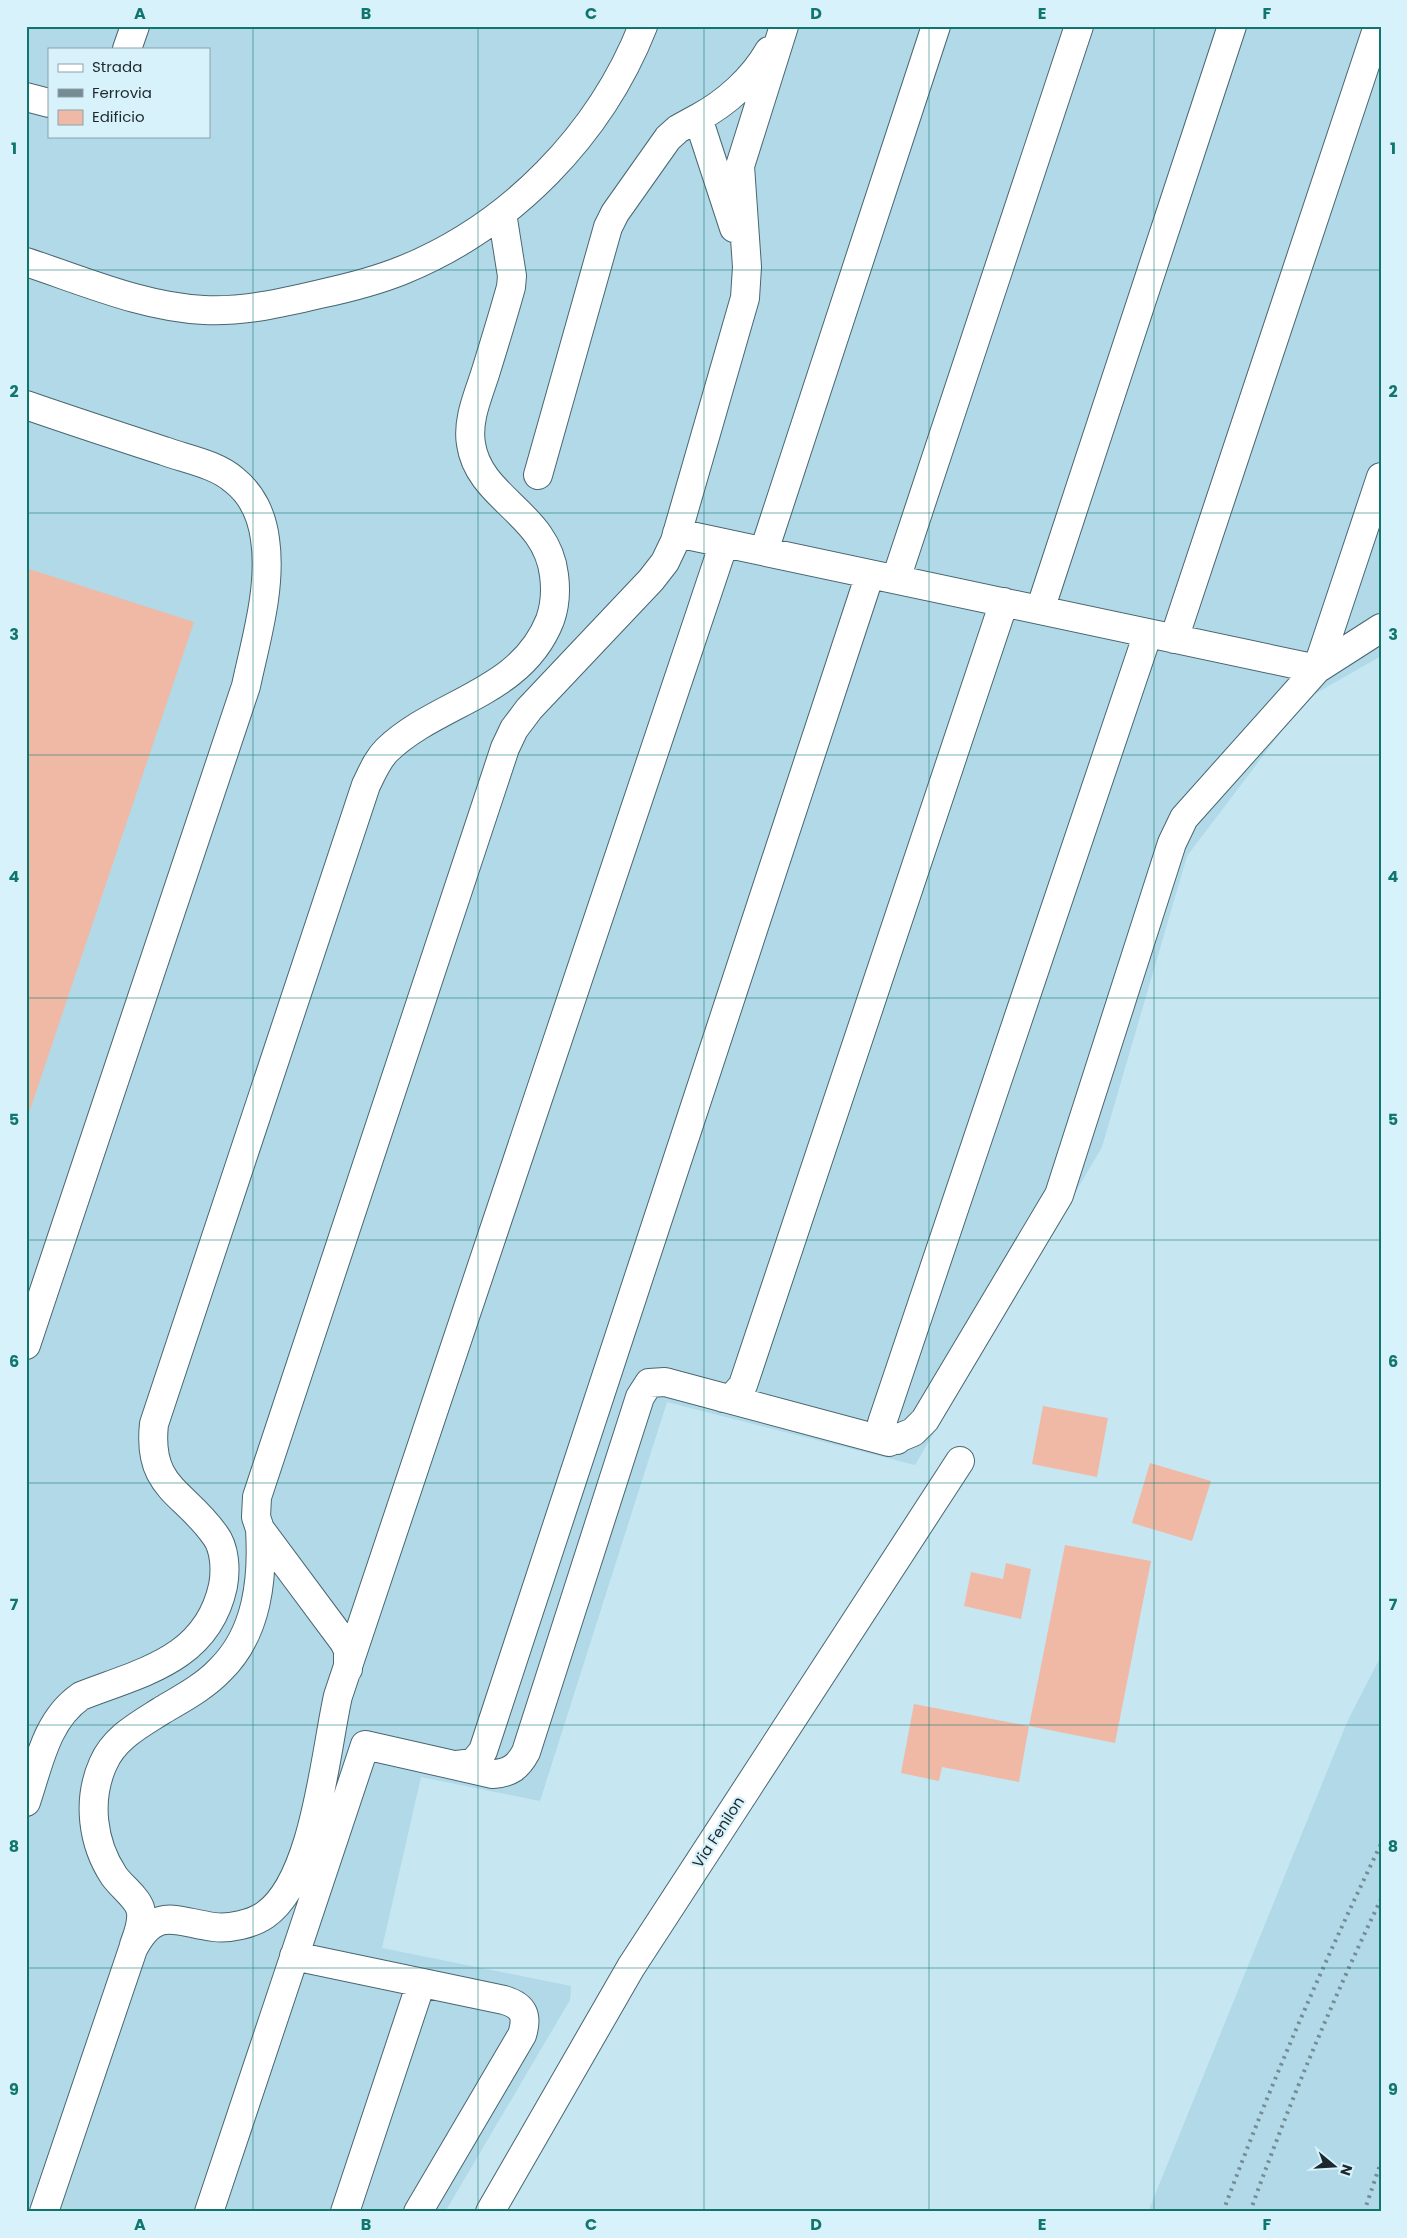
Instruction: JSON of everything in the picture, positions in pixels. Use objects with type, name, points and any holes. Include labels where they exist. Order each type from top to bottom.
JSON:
[{"type":"street","points":[[127,48],[135,26]]},
{"type":"street","points":[[26,262],[166,305],[204,310],[233,310],[303,298],[353,286],[403,270],[448,247],[502,213],[553,167],[588,125],[614,85],[642,26]]},
{"type":"street","points":[[538,475],[608,227],[615,213],[668,138],[678,130],[721,105],[752,74],[767,55],[784,26]]},
{"type":"street","points":[[44,2212],[140,1928],[140,1908],[106,1862],[95,1833],[94,1814],[98,1778],[114,1745],[125,1735],[187,1696],[220,1670],[232,1656],[251,1619],[258,1599],[261,1579],[260,1529],[256,1517],[257,1497],[505,748],[514,729],[529,709],[656,574],[665,562],[677,533],[745,298],[747,267],[740,166],[784,26]]},
{"type":"street","points":[[764,551],[936,26]]},
{"type":"street","points":[[457,1765],[473,1763],[483,1751],[883,577],[1079,26]]},
{"type":"street","points":[[1040,610],[1232,26]]},
{"type":"street","points":[[1174,639],[1378,26]]},
{"type":"street","points":[[26,97],[48,103]]},
{"type":"street","points":[[698,118],[747,267]]},
{"type":"street","points":[[26,1802],[50,1733],[58,1716],[68,1704],[80,1696],[175,1657],[201,1635],[219,1603],[224,1566],[221,1548],[211,1530],[168,1486],[160,1474],[154,1461],[152,1443],[154,1424],[366,786],[375,766],[386,751],[402,738],[497,683],[515,668],[542,637],[550,619],[554,604],[555,584],[548,548],[539,533],[482,473],[475,461],[471,444],[472,414],[511,287],[512,276],[502,213]]},
{"type":"street","points":[[26,405],[203,465],[234,479],[245,490],[259,515],[265,538],[266,565],[262,608],[246,686],[26,1345]]},
{"type":"street","points":[[1317,669],[1381,477]]},
{"type":"street","points":[[677,533],[1317,669]]},
{"type":"street","points":[[133,1949],[140,1936],[148,1927],[160,1920],[187,1920],[214,1927],[233,1926],[265,1915],[280,1900],[298,1867],[314,1821],[338,1696],[724,543]]},
{"type":"street","points":[[723,1398],[733,1397],[743,1385],[1004,602]]},
{"type":"street","points":[[329,1737],[493,1774],[504,1773],[521,1762],[526,1752],[644,1389],[649,1383],[665,1382],[876,1441],[889,1442],[897,1440],[913,1432],[925,1420],[1059,1195],[1172,843],[1184,818],[1317,669],[1381,628]]},
{"type":"street","points":[[897,1440],[884,1435],[882,1423],[1148,633]]},
{"type":"street","name":"Via Fenilon","points":[[490,2212],[631,1967],[960,1461]]},
{"type":"street","points":[[260,1529],[344,1642],[348,1650],[348,1669]]},
{"type":"street","points":[[209,2212],[365,1745]]},
{"type":"street","points":[[294,1956],[516,2003],[522,2009],[525,2026],[522,2035],[418,2212]]},
{"type":"street","points":[[345,2212],[421,1983]]},
{"type":"shaded area","points":[[26,26],[1381,26],[1381,656],[1306,699],[1187,856],[1102,1147],[915,1465],[667,1402],[540,1801],[421,1777],[382,1948],[571,1986],[570,2000],[445,2212],[26,2212]]},
{"type":"shaded area","points":[[1381,1656],[1381,2212],[1148,2212],[1348,1720]]},
{"type":"building","points":[[26,568],[194,622],[27,1119],[26,1119]]},
{"type":"building","points":[[1043,1406],[1108,1418],[1097,1477],[1032,1464]]},
{"type":"building","points":[[1150,1463],[1211,1481],[1192,1541],[1132,1523]]},
{"type":"building","points":[[1065,1545],[1151,1561],[1115,1743],[1029,1726]]},
{"type":"building","points":[[1006,1563],[1031,1569],[1021,1619],[964,1606],[971,1572],[1003,1579]]},
{"type":"building","points":[[914,1704],[1029,1726],[1019,1782],[942,1767],[939,1781],[901,1773]]},
{"type":"railway","points":[[1223,2212],[1259,2118],[1298,2026],[1381,1844]]},
{"type":"railway","points":[[1250,2212],[1311,2054],[1381,1899]]},
{"type":"railway","points":[[1364,2212],[1381,2162]]}]
